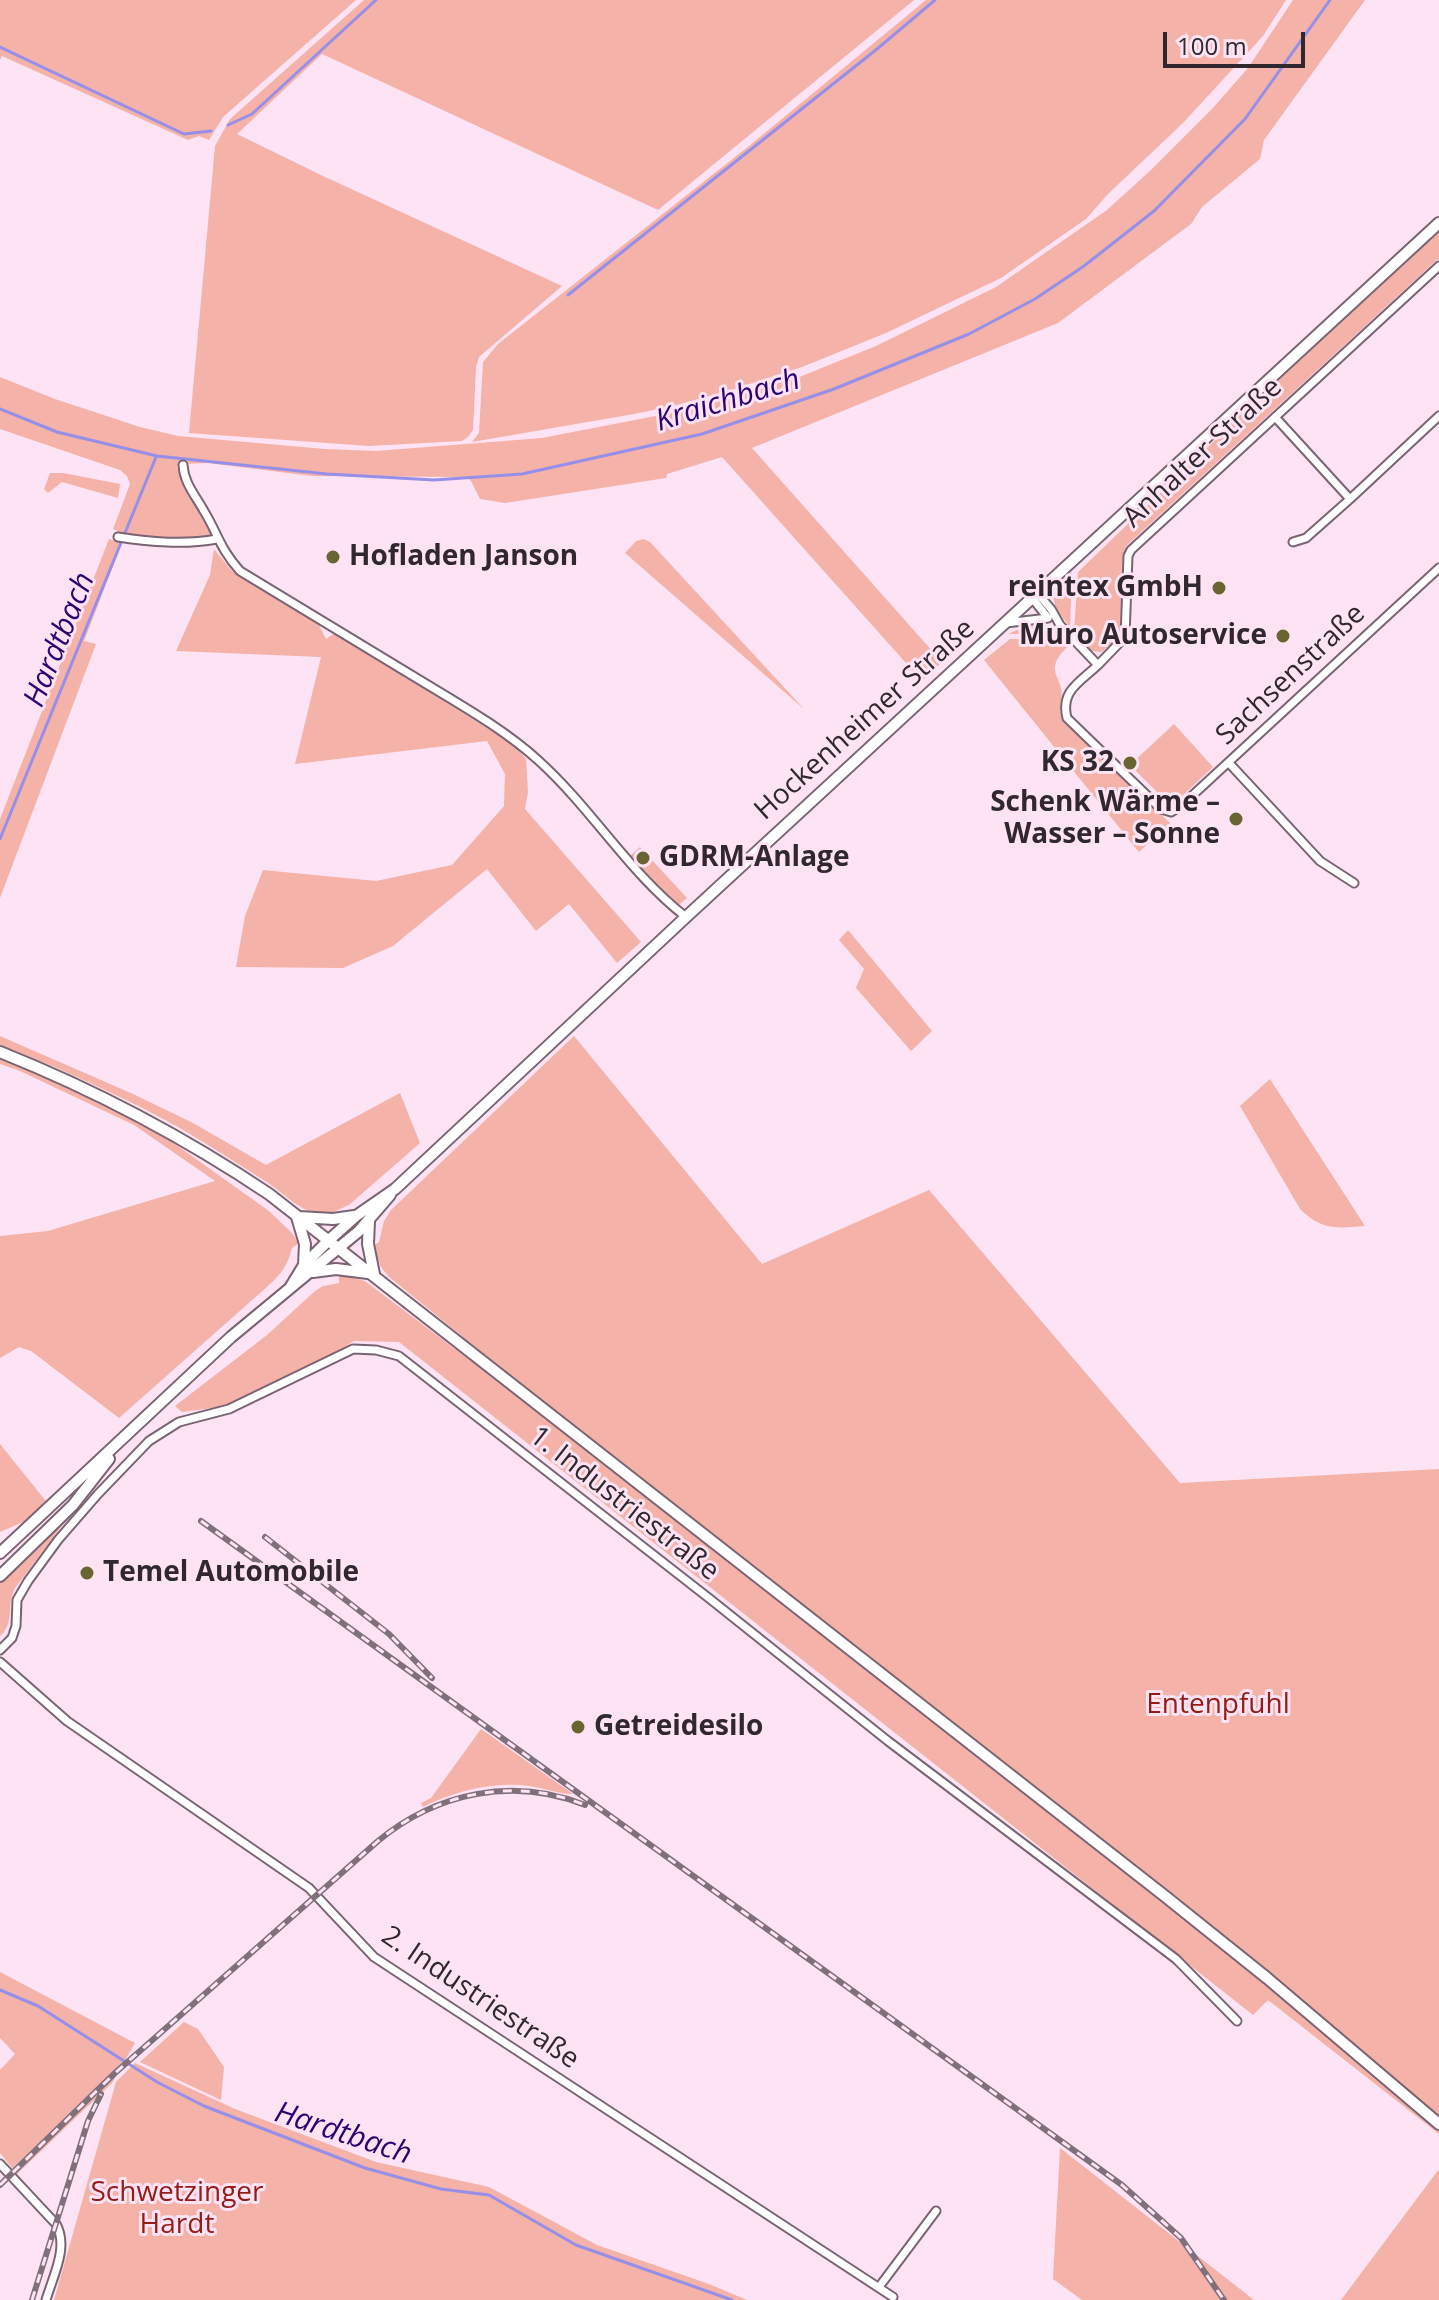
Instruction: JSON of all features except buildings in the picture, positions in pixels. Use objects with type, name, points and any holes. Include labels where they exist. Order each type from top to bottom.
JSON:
[{"type":"main road","name":"Hockenheimer Straße","points":[[307,1269],[339,1248],[369,1221],[395,1189],[686,917],[1439,223]]},
{"type":"main road","points":[[0,1052],[84,1088],[166,1129],[269,1194],[1166,1897],[1439,2124]]},
{"type":"main road","name":"Hockenheimer Straße","points":[[130,1432],[231,1337],[290,1288],[329,1240],[356,1216],[395,1189]]},
{"type":"main road","points":[[297,1217],[325,1220],[356,1216]]},
{"type":"main road","points":[[297,1217],[305,1244],[307,1269],[374,1274]]},
{"type":"main road","points":[[369,1221],[368,1244],[374,1274]]},
{"type":"main road","points":[[0,1553],[130,1432]]},
{"type":"main road","points":[[0,1576],[73,1505],[130,1432]]},
{"type":"street","name":"Anhalter Straße","points":[[1171,812],[1161,809],[1067,718],[1064,706],[1067,695],[1125,637],[1128,556],[1439,266]]},
{"type":"street","points":[[1293,542],[1306,538],[1439,416]]},
{"type":"street","points":[[1275,417],[1350,499]]},
{"type":"street","points":[[183,465],[185,479],[206,513],[225,555],[240,571],[517,742],[571,794],[668,904],[686,917]]},
{"type":"street","points":[[122,538],[192,543],[217,539]]},
{"type":"street","name":"Sachsenstraße","points":[[1171,812],[1229,763],[1439,568]]},
{"type":"street","points":[[1035,597],[1048,618],[1060,625]]},
{"type":"street","points":[[1035,597],[1051,609],[1060,625],[1098,665]]},
{"type":"street","points":[[1006,623],[1048,618]]},
{"type":"street","points":[[1229,763],[1320,861],[1354,883]]},
{"type":"street","name":"1. Industriestraße","points":[[0,1650],[13,1634],[17,1600],[28,1581],[58,1540],[149,1441],[179,1422],[229,1409],[353,1349],[376,1350],[399,1356],[888,1741],[1176,1959],[1237,2021]]},
{"type":"street","name":"2. Industriestraße","points":[[0,1662],[67,1721],[309,1888],[374,1957],[893,2297]]},
{"type":"street","points":[[1107,1907],[1117,1900]]},
{"type":"street","points":[[0,2164],[56,2224],[62,2240],[46,2300]]},
{"type":"street","points":[[879,2287],[936,2211]]},
{"type":"green space","points":[[0,0],[356,0],[223,117],[209,140],[199,136],[188,140],[2,56],[0,60]]},
{"type":"green space","points":[[364,0],[914,0],[658,210],[322,54],[237,134],[562,286],[479,357],[473,430],[462,441],[369,446],[189,433],[215,146],[230,119]]},
{"type":"green space","points":[[926,0],[1286,0],[1263,36],[1183,123],[1086,219],[1001,278],[886,333],[802,367],[728,391],[634,414],[472,442],[479,433],[483,362],[498,344],[749,146]]},
{"type":"green space","points":[[1293,0],[1365,0],[1264,140],[1260,159],[1202,207],[1191,224],[1058,323],[752,448],[942,662],[922,681],[722,457],[667,474],[666,478],[505,503],[480,499],[467,477],[312,476],[208,463],[180,464],[177,466],[183,484],[211,534],[193,540],[134,539],[113,529],[130,484],[120,470],[0,429],[0,377],[55,399],[178,436],[376,451],[542,438],[671,413],[802,376],[876,346],[996,287],[1107,210],[1212,109],[1248,68]]},
{"type":"green space","points":[[1439,232],[1439,258],[1126,546],[1122,562],[1120,634],[1101,652],[1092,651],[1074,633],[1078,572],[1257,400]]},
{"type":"green space","points":[[50,473],[120,484],[118,498],[62,482],[48,493],[44,489]]},
{"type":"green space","points":[[109,539],[122,543],[84,641],[96,644],[0,898],[0,819]]},
{"type":"green space","points":[[644,539],[804,709],[625,553],[636,541]]},
{"type":"green space","points":[[214,549],[232,571],[317,621],[326,639],[335,633],[514,745],[526,759],[528,792],[525,809],[641,942],[617,963],[569,904],[536,931],[487,869],[393,946],[343,968],[236,967],[245,916],[263,870],[376,881],[452,865],[504,806],[505,774],[487,741],[295,764],[321,657],[176,651],[210,575]]},
{"type":"green space","points":[[1072,572],[1070,627],[1058,611],[1054,598],[1058,586]]},
{"type":"green space","points":[[1034,623],[1049,626],[1060,634],[1008,634]]},
{"type":"green space","points":[[1010,639],[1067,641],[1068,646],[1055,666],[1062,692],[1060,710],[1063,720],[1170,823],[1139,852],[984,660]]},
{"type":"green space","points":[[1174,724],[1213,767],[1181,797],[1170,800],[1161,796],[1130,765]]},
{"type":"green space","points":[[640,847],[687,898],[676,907],[630,856]]},
{"type":"green space","points":[[848,930],[932,1031],[911,1051],[856,988],[864,969],[839,940]]},
{"type":"green space","points":[[0,1036],[193,1123],[266,1165],[400,1093],[420,1143],[349,1205],[330,1216],[320,1215],[302,1208],[262,1179],[161,1118],[110,1092],[0,1045]]},
{"type":"green space","name":"Entenpfuhl","points":[[574,1036],[762,1264],[929,1190],[1180,1483],[1439,1469],[1439,2134],[1268,2000],[1253,2015],[399,1342],[354,1341],[330,1356],[227,1406],[182,1412],[175,1406],[267,1335],[315,1291],[339,1283],[339,1274],[365,1281],[455,1349],[463,1337],[388,1276],[373,1246],[379,1242],[384,1221],[391,1210]]},
{"type":"green space","points":[[0,1057],[102,1101],[151,1127],[269,1211],[299,1243],[292,1248],[286,1264],[273,1282],[119,1418],[31,1351],[19,1347],[0,1358],[0,1236],[48,1231],[215,1181],[134,1125],[0,1064]]},
{"type":"green space","points":[[1270,1079],[1365,1226],[1323,1225],[1300,1209],[1240,1106]]},
{"type":"green space","points":[[0,1444],[49,1505],[37,1516],[0,1532]]},
{"type":"green space","points":[[92,1486],[15,1588],[9,1620],[0,1636],[0,1582]]},
{"type":"green space","points":[[481,1729],[573,1794],[529,1786],[488,1786],[448,1796],[423,1807],[421,1803],[431,1798]]},
{"type":"green space","points":[[0,1972],[135,2043],[112,2083],[17,2174],[0,2153],[0,2070],[15,2054],[0,2038]]},
{"type":"green space","points":[[184,2022],[198,2029],[224,2067],[221,2100],[140,2062]]},
{"type":"green space","name":"Schwetzinger Hardt","points":[[135,2063],[235,2109],[376,2162],[489,2187],[597,2245],[747,2300],[54,2300],[116,2082]]},
{"type":"green space","points":[[1060,2148],[1254,2300],[1082,2300],[1053,2279]]},
{"type":"green space","points":[[1439,2169],[1439,2300],[1341,2300]]},
{"type":"waterway","name":"Hardtbach","points":[[228,125],[252,114],[376,0]]},
{"type":"waterway","points":[[568,295],[935,0]]},
{"type":"waterway","name":"Kraichbach","points":[[0,409],[57,432],[157,456],[327,474],[434,480],[522,474],[702,434],[834,389],[969,334],[1035,299],[1084,266],[1154,211],[1245,119],[1330,0]]},
{"type":"waterway","points":[[0,47],[184,134],[211,131]]},
{"type":"waterway","name":"Hardtbach","points":[[0,839],[156,457]]},
{"type":"waterway","name":"Hardtbach","points":[[0,1990],[38,2006],[157,2082],[204,2106],[365,2168],[441,2189],[489,2195],[576,2245],[732,2300]]},
{"type":"railway","points":[[201,1521],[1122,2185],[1181,2238],[1224,2300]]},
{"type":"railway","points":[[265,1537],[389,1634],[432,1678]]},
{"type":"railway","points":[[0,2185],[115,2073],[401,1824],[450,1801],[503,1791],[558,1796],[585,1805]]},
{"type":"railway","points":[[32,2300],[88,2121],[101,2094]]},
{"type":"place","name":"Hofladen Janson","points":[[333,557]]},
{"type":"place","name":"reintex GmbH","points":[[1219,588]]},
{"type":"place","name":"Muro Autoservice","points":[[1283,636]]},
{"type":"place","name":"KS 32","points":[[1130,763]]},
{"type":"place","name":"Schenk Wärme – Wasser – Sonne","points":[[1236,819]]},
{"type":"place","name":"GDRM-Anlage","points":[[643,858]]},
{"type":"place","name":"Temel Automobile","points":[[87,1573]]},
{"type":"place","name":"Getreidesilo","points":[[578,1727]]}]
